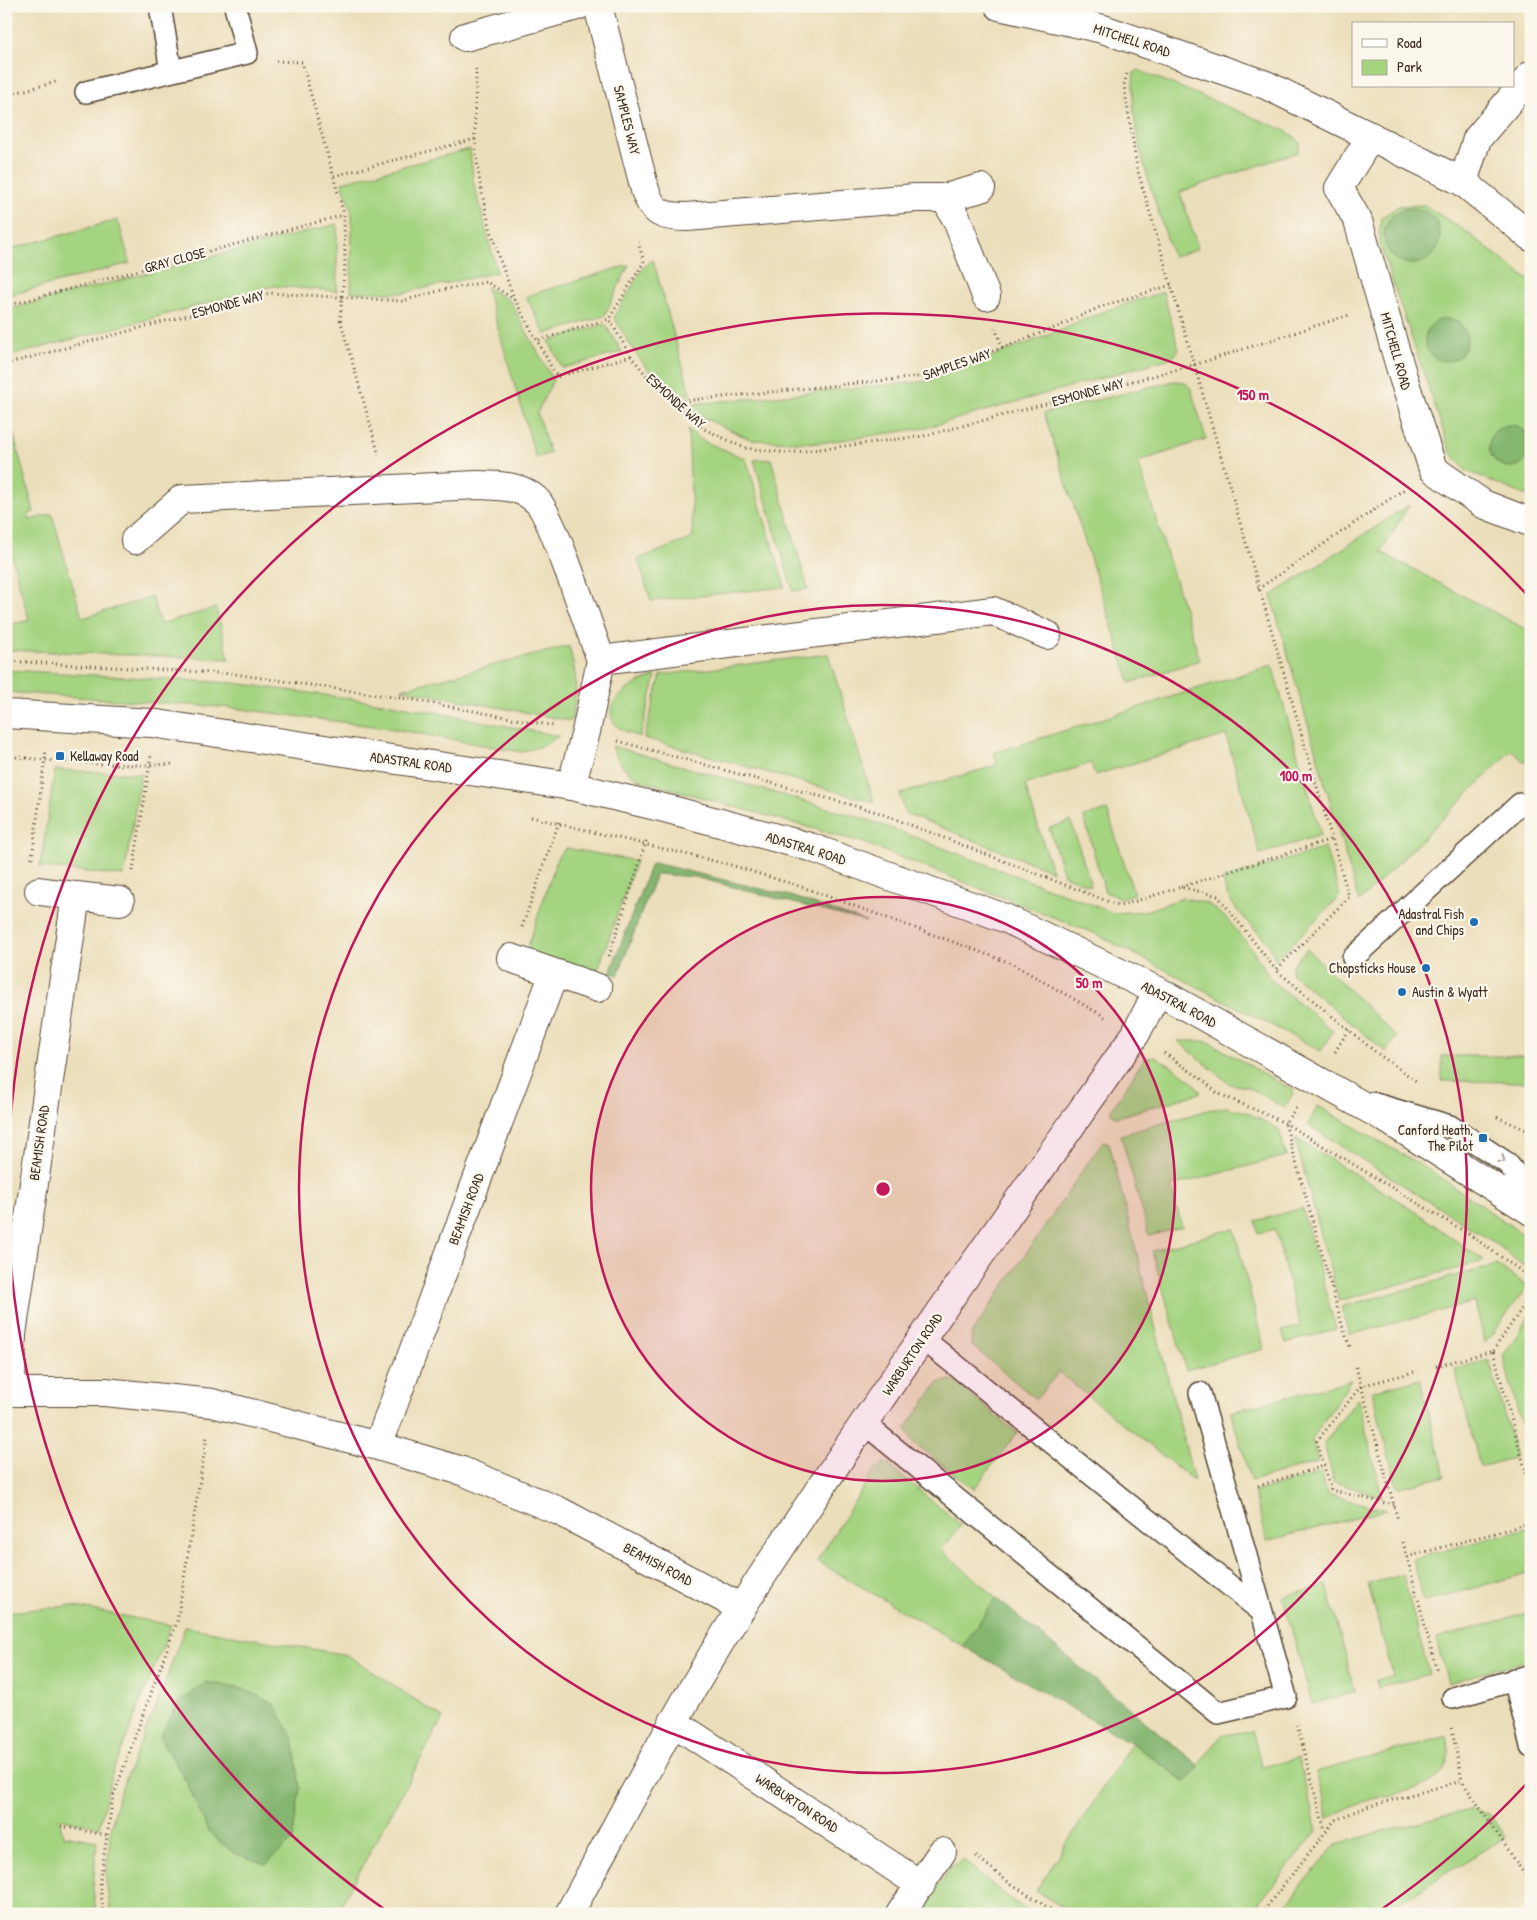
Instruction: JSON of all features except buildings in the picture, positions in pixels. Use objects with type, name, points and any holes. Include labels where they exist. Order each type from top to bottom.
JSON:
[{"type":"street","points":[[471,35],[577,6]]},
{"type":"street","name":"SAMPLES WAY","points":[[598,6],[645,190],[649,202],[667,217]]},
{"type":"street","name":"MITCHELL ROAD","points":[[999,6],[1106,18],[1135,40],[1266,85],[1463,182],[1531,237]]},
{"type":"street","points":[[1463,182],[1477,139],[1531,75]]},
{"type":"street","name":"MITCHELL ROAD","points":[[1371,136],[1339,188],[1358,221],[1402,378],[1433,469]]},
{"type":"street","points":[[667,217],[687,217],[915,198],[945,198],[982,188]]},
{"type":"street","points":[[945,198],[957,220],[986,296]]},
{"type":"street","points":[[1433,469],[1483,504],[1527,521],[1531,520]]},
{"type":"street","points":[[135,540],[182,500],[478,485],[517,488],[538,500],[551,527],[601,660],[586,732],[571,786]]},
{"type":"street","points":[[601,660],[993,611],[1047,635]]},
{"type":"street","name":"ADASTRAL ROAD","points":[[6,714],[151,723],[571,786],[810,847],[1007,919],[1158,991],[1385,1118],[1531,1211]]},
{"type":"street","points":[[39,891],[120,901]]},
{"type":"street","name":"BEAMISH ROAD","points":[[76,896],[12,1334],[8,1392],[105,1392],[212,1403],[378,1446],[462,1472],[559,1511],[742,1608]]},
{"type":"street","points":[[511,958],[598,988]]},
{"type":"street","name":"BEAMISH ROAD","points":[[378,1446],[554,973]]},
{"type":"street","name":"WARBURTON ROAD","points":[[569,1914],[673,1722],[742,1608],[922,1338],[1135,1035],[1158,991]]},
{"type":"street","name":"WARBURTON ROAD","points":[[673,1722],[920,1885]]},
{"type":"street","points":[[900,1914],[942,1852]]},
{"type":"lane","points":[[160,6],[171,71]]},
{"type":"lane","points":[[86,92],[247,52],[235,6]]},
{"type":"lane","points":[[1353,958],[1520,804],[1531,806]]},
{"type":"lane","points":[[1345,1095],[1450,1126],[1507,1163],[1531,1193]]},
{"type":"lane","points":[[922,1338],[1261,1612]]},
{"type":"lane","points":[[865,1424],[1218,1713],[1286,1697],[1200,1393]]},
{"type":"lane","points":[[1453,1698],[1522,1677],[1531,1746]]},
{"type":"path","points":[[471,35],[475,139],[480,176],[501,266],[515,300]]},
{"type":"path","points":[[1135,40],[1124,85],[1136,168],[1349,897],[1276,970],[1378,1054]]},
{"type":"path","points":[[247,52],[273,61],[302,62],[344,215],[343,298],[340,319],[388,490]]},
{"type":"path","points":[[6,95],[72,77],[86,92]]},
{"type":"path","points":[[334,176],[475,139]]},
{"type":"path","name":"GRAY CLOSE","points":[[6,306],[344,215]]},
{"type":"path","points":[[539,340],[609,319],[644,262],[637,237],[653,232],[667,217]]},
{"type":"path","name":"ESMONDE WAY","points":[[6,364],[270,293],[403,301],[442,290],[487,282],[515,300],[539,340],[557,377],[631,356],[654,385],[704,429],[745,448],[788,453],[924,436],[1194,365],[1383,305]]},
{"type":"path","name":"SAMPLES WAY","points":[[672,402],[926,376],[1056,327],[1100,308],[1171,285]]},
{"type":"path","points":[[609,319],[631,356]]},
{"type":"path","points":[[1258,590],[1433,469]]},
{"type":"path","points":[[39,891],[28,880],[47,760],[45,715]]},
{"type":"path","points":[[120,901],[132,878],[151,765],[151,723]]},
{"type":"path","points":[[6,756],[151,765],[179,764]]},
{"type":"path","points":[[511,958],[571,786]]},
{"type":"path","points":[[598,988],[647,846],[652,806]]},
{"type":"path","points":[[522,815],[731,865],[805,888],[1003,960],[1176,1060],[1217,1094],[1285,1123],[1467,1233],[1521,1271],[1531,1283]]},
{"type":"path","points":[[1181,887],[1332,839]]},
{"type":"path","points":[[1285,1123],[1350,1347]]},
{"type":"path","points":[[1436,1366],[1493,1351],[1531,1295]]},
{"type":"path","points":[[1493,1351],[1529,1484]]},
{"type":"path","points":[[1356,1367],[1398,1520]]},
{"type":"path","points":[[1394,1505],[1331,1490],[1317,1441],[1361,1386],[1418,1371]]},
{"type":"path","points":[[103,1914],[100,1881],[113,1796],[177,1622],[212,1403]]},
{"type":"path","points":[[1228,1494],[1324,1466]]},
{"type":"path","points":[[1407,1557],[1531,1523]]},
{"type":"path","points":[[1403,1542],[1438,1672]]},
{"type":"path","points":[[1286,1697],[1294,1713],[1325,1831]]},
{"type":"path","points":[[1451,1726],[1462,1782],[1531,1884]]},
{"type":"path","points":[[1261,1914],[1335,1820],[1366,1808],[1462,1782]]},
{"type":"path","points":[[61,1826],[106,1835]]},
{"type":"path","points":[[942,1852],[969,1850],[1006,1881],[1058,1914]]},
{"type":"green space","points":[[1138,70],[1284,130],[1295,137],[1300,143],[1298,152],[1180,192],[1198,249],[1173,257],[1151,190],[1139,142],[1133,96],[1134,73]]},
{"type":"green space","points":[[470,149],[473,180],[497,272],[403,293],[351,292],[352,213],[342,182]]},
{"type":"green space","points":[[1424,205],[1468,233],[1531,282],[1531,495],[1524,495],[1465,470],[1450,451],[1379,242],[1381,218],[1399,206]]},
{"type":"green space","points":[[1407,208],[1417,208],[1432,216],[1438,225],[1440,236],[1438,247],[1432,256],[1417,264],[1407,264],[1396,259],[1389,252],[1384,241],[1384,231],[1389,220],[1396,213]]},
{"type":"green space","points":[[118,220],[130,263],[6,296],[6,250]]},
{"type":"green space","points":[[337,224],[337,291],[273,286],[6,357],[6,310]]},
{"type":"green space","points":[[653,260],[691,396],[677,391],[654,376],[645,366],[614,317],[643,268]]},
{"type":"green space","points":[[629,265],[604,316],[545,334],[526,296]]},
{"type":"green space","points":[[486,287],[510,301],[553,380],[537,413],[550,453],[536,458]]},
{"type":"green space","points":[[1163,292],[1179,350],[1171,358],[925,428],[819,443],[752,440],[706,419],[683,405],[928,381],[1059,331],[1102,312]]},
{"type":"green space","points":[[1450,319],[1458,322],[1464,328],[1467,340],[1464,352],[1458,358],[1442,361],[1434,358],[1428,352],[1425,336],[1428,328],[1434,322]]},
{"type":"green space","points":[[605,324],[622,352],[562,368],[549,341]]},
{"type":"green space","points":[[1174,381],[1185,382],[1191,389],[1206,439],[1138,462],[1200,660],[1130,683],[1044,413]]},
{"type":"green space","points":[[6,406],[34,512],[28,514],[30,520],[52,514],[82,618],[152,597],[160,624],[216,608],[229,659],[6,650],[6,626],[29,620],[6,535]]},
{"type":"green space","points":[[1514,425],[1522,428],[1528,434],[1531,446],[1528,458],[1522,464],[1506,467],[1498,464],[1492,458],[1489,442],[1492,434],[1498,428]]},
{"type":"green space","points":[[688,429],[701,440],[746,459],[785,587],[651,601],[638,559],[693,538]]},
{"type":"green space","points":[[771,459],[808,589],[793,591],[754,460]]},
{"type":"green space","points":[[1409,505],[1381,552],[1531,632],[1531,756],[1524,762],[1512,750],[1359,902],[1271,596]]},
{"type":"green space","points":[[569,646],[576,684],[571,721],[401,689]]},
{"type":"green space","points":[[828,654],[874,802],[644,738],[661,675]]},
{"type":"green space","points":[[1272,665],[1321,835],[1260,854],[1226,735],[1095,775],[1091,763],[1025,785],[1052,871],[905,813],[900,794],[997,765],[994,753]]},
{"type":"green space","points":[[6,670],[234,683],[391,704],[559,736],[545,745],[521,752],[388,728],[233,708],[6,692]]},
{"type":"green space","points":[[656,676],[640,737],[623,730],[614,722],[611,713],[614,704],[620,695],[630,688]]},
{"type":"green space","points":[[612,746],[869,820],[1114,913],[1145,911],[1183,898],[1207,903],[1227,919],[1251,948],[1271,980],[1333,1031],[1321,1051],[1094,933],[861,842],[643,781],[623,767]]},
{"type":"green space","points":[[55,770],[141,774],[124,876],[40,867]]},
{"type":"green space","points":[[1107,810],[1134,894],[1121,898],[1105,892],[1084,817]]},
{"type":"green space","points":[[1071,821],[1091,886],[1064,875],[1049,828]]},
{"type":"green space","points":[[566,848],[636,861],[596,975],[526,952],[558,856]]},
{"type":"green space","points":[[1325,848],[1340,896],[1276,960],[1267,942],[1237,910],[1227,895],[1223,879]]},
{"type":"green space","points":[[654,863],[790,896],[866,922],[695,877],[656,874],[618,975],[610,973],[651,864]]},
{"type":"green space","points":[[1307,949],[1397,1037],[1386,1052],[1291,973],[1292,965]]},
{"type":"green space","points":[[1178,1041],[1207,1041],[1294,1091],[1285,1108],[1247,1087],[1230,1084]]},
{"type":"green space","points":[[1155,1056],[1187,1077],[1201,1093],[1117,1117],[1110,1112],[1144,1059]]},
{"type":"green space","points":[[1442,1056],[1525,1056],[1525,1082],[1442,1081]]},
{"type":"green space","points":[[1318,1106],[1436,1174],[1531,1240],[1531,1272],[1496,1244],[1308,1125]]},
{"type":"green space","points":[[1227,1107],[1246,1112],[1279,1129],[1286,1156],[1171,1186],[1182,1227],[1149,1236],[1121,1135],[1208,1110]]},
{"type":"green space","points":[[1295,1138],[1409,1207],[1484,1261],[1339,1301]]},
{"type":"green space","points":[[1103,1141],[1109,1143],[1194,1481],[1059,1372],[1036,1399],[971,1345],[972,1333]]},
{"type":"green space","points":[[1302,1208],[1336,1329],[1286,1343],[1282,1331],[1300,1326],[1275,1229],[1258,1233],[1256,1221]]},
{"type":"green space","points":[[1234,1228],[1264,1349],[1186,1370],[1152,1251]]},
{"type":"green space","points":[[1496,1265],[1528,1286],[1485,1343],[1475,1302],[1349,1335],[1341,1307]]},
{"type":"green space","points":[[1531,1314],[1531,1460],[1503,1356]]},
{"type":"green space","points":[[1489,1360],[1516,1457],[1480,1467],[1455,1369]]},
{"type":"green space","points":[[1420,1379],[1445,1476],[1397,1488],[1372,1391]]},
{"type":"green space","points":[[953,1380],[1017,1433],[974,1489],[913,1442],[906,1428],[938,1383]]},
{"type":"green space","points":[[1351,1380],[1312,1439],[1318,1462],[1251,1481],[1231,1412]]},
{"type":"green space","points":[[1358,1398],[1382,1497],[1334,1482],[1324,1443]]},
{"type":"green space","points":[[886,1463],[961,1525],[942,1550],[996,1598],[963,1646],[817,1561],[875,1469]]},
{"type":"green space","points":[[1321,1473],[1327,1494],[1386,1510],[1267,1541],[1254,1492]]},
{"type":"green space","points":[[1531,1527],[1531,1572],[1424,1602],[1413,1559]]},
{"type":"green space","points":[[1403,1575],[1429,1674],[1378,1688],[1376,1680],[1393,1675],[1368,1584]]},
{"type":"green space","points":[[1327,1585],[1355,1692],[1312,1704],[1283,1597]]},
{"type":"green space","points":[[996,1598],[1199,1766],[1186,1782],[1132,1743],[963,1646]]},
{"type":"green space","points":[[70,1606],[171,1625],[111,1777],[99,1827],[59,1818],[63,1835],[97,1841],[93,1887],[96,1914],[6,1914],[6,1612]]},
{"type":"green space","points":[[1531,1612],[1531,1659],[1448,1683],[1436,1639]]},
{"type":"green space","points":[[185,1627],[347,1655],[443,1718],[336,1914],[111,1914],[106,1882],[110,1834],[118,1797],[157,1704]]},
{"type":"green space","points":[[206,1682],[243,1689],[274,1704],[293,1738],[300,1788],[292,1841],[266,1864],[233,1853],[208,1831],[188,1785],[160,1737],[179,1703]]},
{"type":"green space","points":[[1252,1731],[1262,1767],[1298,1758],[1317,1831],[1250,1914],[1074,1914],[1036,1891],[1132,1743],[1185,1782],[1222,1735]]},
{"type":"green space","points":[[1447,1736],[1448,1755],[1444,1769],[1435,1779],[1407,1791],[1360,1803],[1328,1818],[1316,1772]]},
{"type":"green space","points":[[1473,1809],[1490,1815],[1505,1837],[1380,1914],[1279,1914],[1336,1844]]},
{"type":"green space","points":[[963,1860],[1011,1900],[1035,1914],[921,1914],[950,1867]]},
{"type":"place","name":"Kellaway Road","points":[[60,756]]},
{"type":"place","name":"Adastral Fish and Chips","points":[[1474,922]]},
{"type":"place","name":"Chopsticks House","points":[[1426,968]]},
{"type":"place","name":"Austin & Wyatt","points":[[1402,992]]},
{"type":"place","name":"Canford Heath, The Pilot","points":[[1483,1138]]}]
